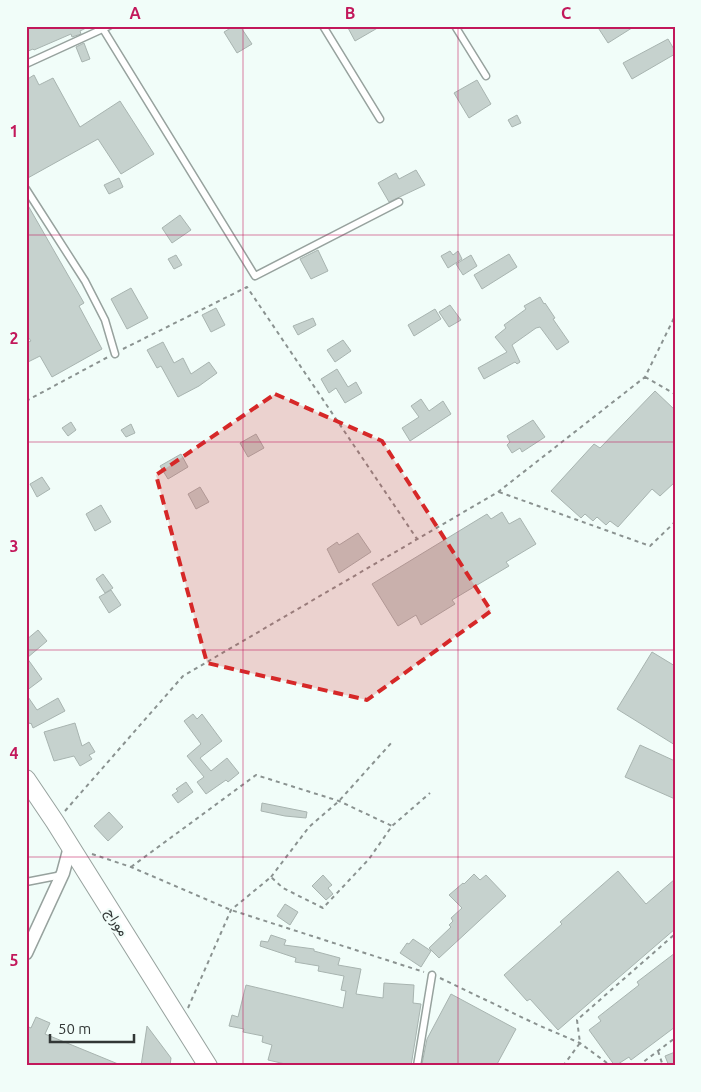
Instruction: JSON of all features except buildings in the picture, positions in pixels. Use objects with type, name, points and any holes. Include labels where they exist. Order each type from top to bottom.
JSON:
[{"type":"main road","name":"موراج","points":[[26,779],[208,1066]]},
{"type":"street","points":[[26,953],[62,875],[70,847]]},
{"type":"lane","points":[[324,26],[380,119]]},
{"type":"lane","points":[[455,26],[486,76]]},
{"type":"lane","points":[[26,64],[106,28],[255,276],[399,202]]},
{"type":"lane","points":[[26,189],[85,281],[104,320],[115,354]]},
{"type":"lane","points":[[26,882],[62,875]]},
{"type":"lane","points":[[417,1066],[432,974]]},
{"type":"path","points":[[26,401],[247,287],[417,539]]},
{"type":"path","points":[[55,822],[183,676],[498,492],[645,377],[675,316]]},
{"type":"path","points":[[645,377],[675,394]]},
{"type":"path","points":[[498,492],[650,546],[675,522]]},
{"type":"path","points":[[181,1024],[231,910],[270,877],[309,827],[339,801],[393,741]]},
{"type":"path","points":[[132,867],[256,775],[339,801],[392,826]]},
{"type":"path","points":[[270,877],[283,888],[323,908],[369,859],[392,826],[430,793]]},
{"type":"path","points":[[70,847],[132,867],[231,910],[432,974],[580,1043],[611,1066]]},
{"type":"path","points":[[563,1066],[580,1043],[577,1020],[675,934]]},
{"type":"path","points":[[638,1066],[675,1038]]},
{"type":"path","points":[[658,1051],[664,1066]]},
{"type":"highlighted area","points":[[275,394],[382,441],[491,611],[367,700],[207,663],[156,475]]}]
